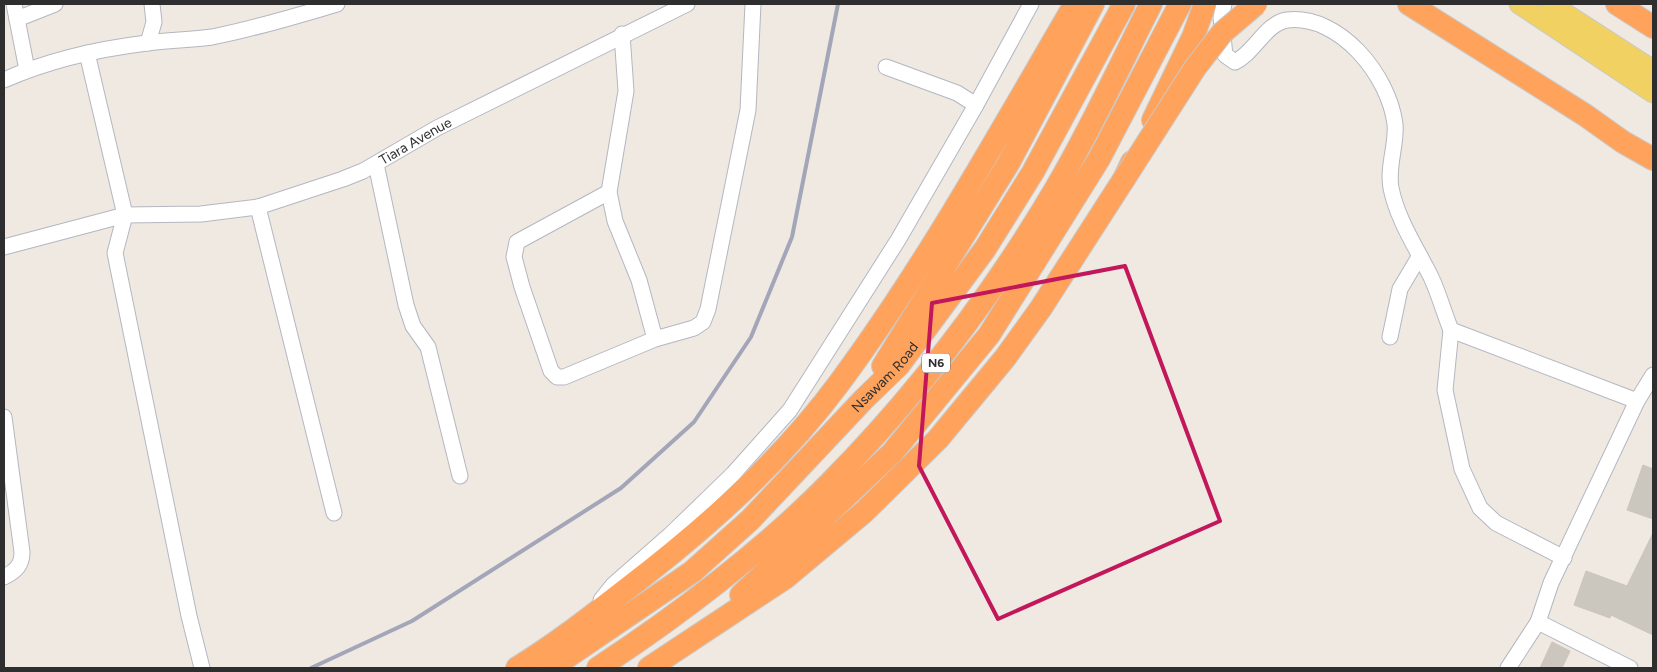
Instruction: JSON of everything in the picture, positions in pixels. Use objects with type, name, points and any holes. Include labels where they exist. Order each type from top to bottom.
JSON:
[{"type":"highway","points":[[517,668],[589,618],[693,538],[748,487],[839,384],[959,201],[1075,4]]},
{"type":"highway","points":[[863,400],[1008,164],[1093,4]]},
{"type":"highway","name":"Nsawam Road","points":[[551,668],[692,572],[750,520],[863,400],[899,365],[985,249],[1033,172],[1124,4]]},
{"type":"highway","name":"Nsawam Road","points":[[598,668],[708,589],[768,539],[828,485],[921,383],[1008,265],[1057,186],[1151,4]]},
{"type":"highway","points":[[703,632],[892,453],[989,336],[1099,159],[1180,4]]},
{"type":"highway","points":[[1124,179],[1193,37],[1205,4]]},
{"type":"highway","points":[[649,668],[785,578],[864,512],[938,439],[1005,358],[1041,308],[1195,68],[1222,33],[1256,4]]},
{"type":"highway","points":[[1397,4],[1440,24]]},
{"type":"highway","points":[[1409,4],[1586,115],[1623,142],[1653,159]]},
{"type":"highway","points":[[1617,4],[1647,23]]},
{"type":"main road","points":[[1519,4],[1653,93]]},
{"type":"main road","points":[[1551,4],[1651,68]]},
{"type":"street","points":[[27,70],[16,11],[55,4]]},
{"type":"street","points":[[148,43],[154,22],[152,4]]},
{"type":"street","points":[[4,80],[27,70],[87,53],[148,43],[212,36],[288,19],[337,4]]},
{"type":"street","name":"Tiara Avenue","points":[[4,247],[125,215],[201,214],[258,206],[343,179],[376,164],[437,128],[622,34],[687,4]]},
{"type":"street","points":[[609,192],[517,242],[514,257],[522,287],[551,371],[558,377],[564,378],[655,339],[694,328],[703,322],[708,309],[748,110],[753,4]]},
{"type":"street","points":[[589,618],[613,585],[670,536],[733,474],[790,410],[898,240],[976,105],[1031,4]]},
{"type":"street","points":[[1224,4],[1222,18],[1225,55],[1236,62],[1246,57],[1265,33],[1286,20],[1318,24],[1353,44],[1382,81],[1395,124],[1390,187],[1419,256],[1431,278],[1451,330],[1445,390],[1462,470],[1480,508],[1496,523],[1564,558]]},
{"type":"street","points":[[622,34],[626,91],[609,192],[615,221],[639,280],[655,339]]},
{"type":"street","points":[[87,53],[125,215],[115,253],[189,616],[202,668]]},
{"type":"street","points":[[886,67],[957,93],[976,105]]},
{"type":"street","points":[[376,164],[406,305],[413,326],[428,348],[460,476]]},
{"type":"street","points":[[258,206],[334,513]]},
{"type":"street","points":[[1390,337],[1400,289],[1419,256]]},
{"type":"street","points":[[1451,330],[1637,401]]},
{"type":"street","points":[[1508,668],[1538,622],[1551,583],[1637,401],[1653,374]]},
{"type":"street","points":[[4,418],[22,561],[19,567],[4,577]]},
{"type":"street","points":[[1538,622],[1630,668]]},
{"type":"highlighted area","points":[[1125,266],[1220,521],[998,619],[919,466],[932,303]]},
{"type":"building","points":[[1643,465],[1653,469],[1653,519],[1627,510]]},
{"type":"building","points":[[1653,533],[1653,635],[1611,615],[1610,618],[1574,605],[1586,571],[1627,586]]},
{"type":"building","points":[[1552,642],[1570,651],[1562,668],[1540,668]]},
{"type":"railway","points":[[311,668],[412,621],[621,488],[694,422],[751,337],[792,237],[838,4]]}]
